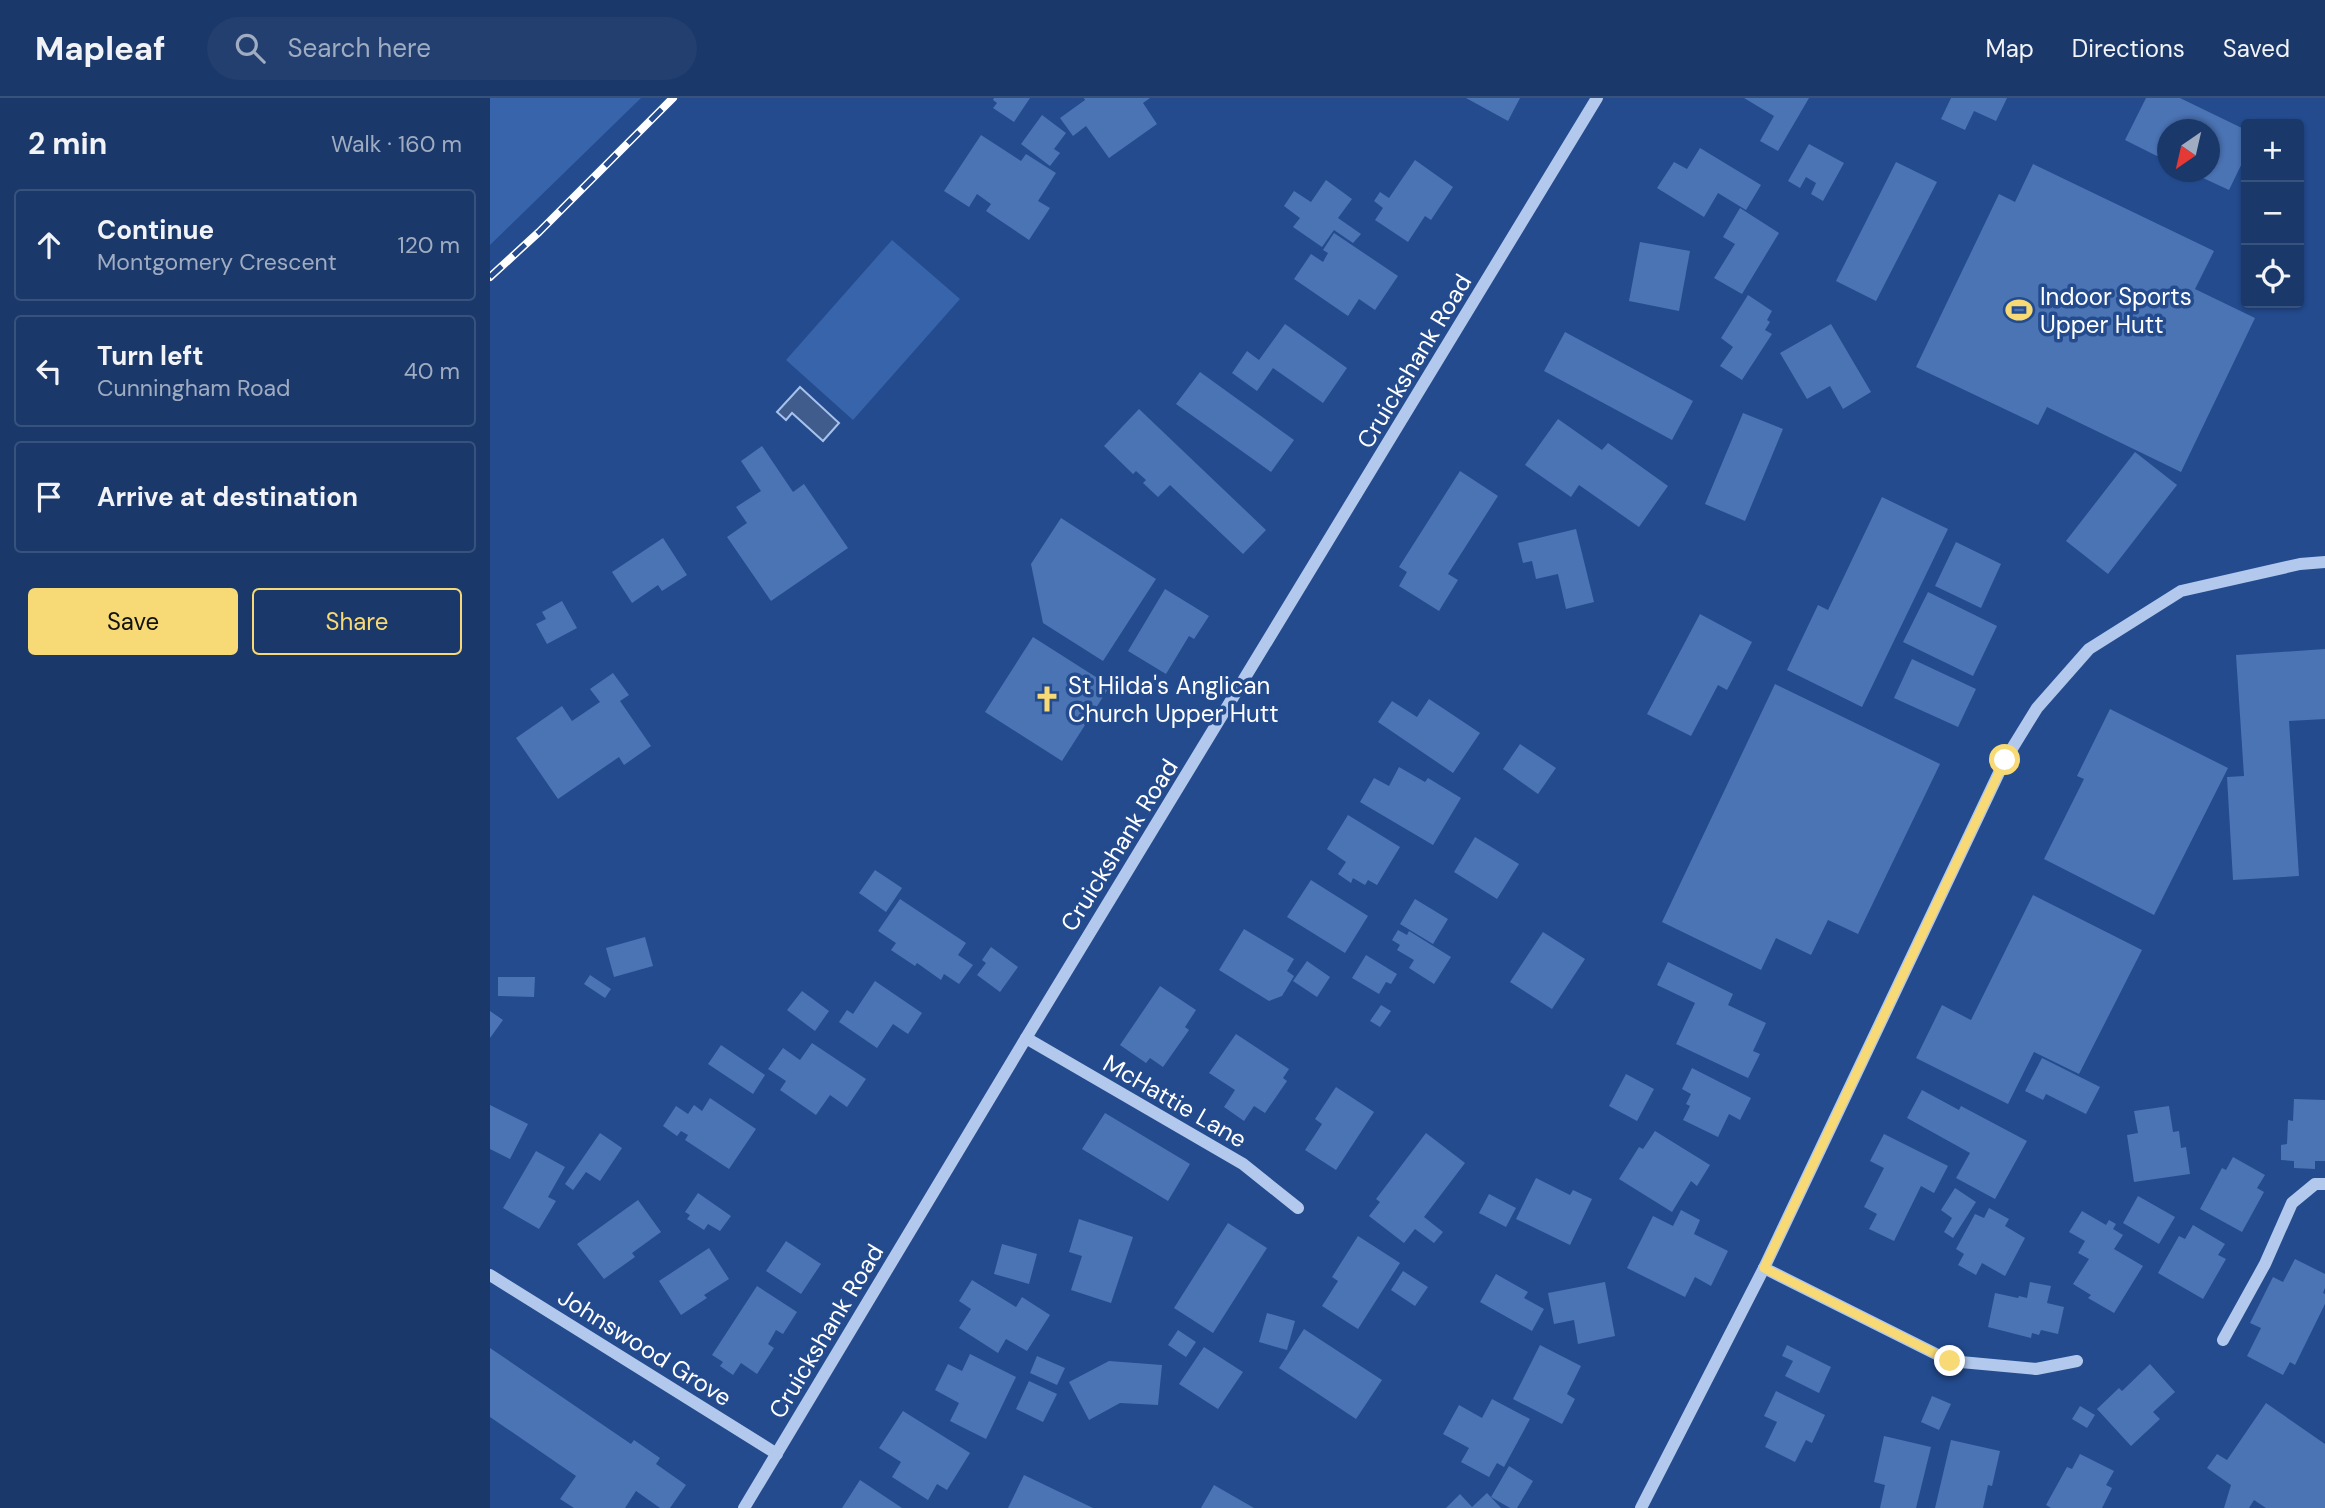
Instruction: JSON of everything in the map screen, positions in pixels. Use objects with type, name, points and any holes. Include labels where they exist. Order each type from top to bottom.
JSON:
[{"type":"street","name":"Cruickshank Road","points":[[744,1508],[1597,98]]},
{"type":"street","points":[[1640,1508],[1764,1268],[2005,760],[2037,708],[2089,649],[2180,591],[2300,564],[2325,562]]},
{"type":"street","name":"McHattie Lane","points":[[1026,1038],[1243,1164],[1298,1208]]},
{"type":"street","points":[[2223,1340],[2265,1264],[2292,1203],[2315,1184],[2325,1184]]},
{"type":"street","points":[[1764,1268],[1950,1361],[2036,1369],[2077,1361]]},
{"type":"street","name":"Johnswood Grove","points":[[490,1275],[777,1454]]},
{"type":"shaded area","points":[[490,98],[641,98],[490,245]]},
{"type":"shaded area","points":[[892,240],[960,299],[853,420],[786,360]]},
{"type":"shaded area","points":[[800,387],[839,423],[823,441],[792,413],[786,420],[777,412]]},
{"type":"building","points":[[994,98],[1030,98],[1014,122],[993,108],[997,103]]},
{"type":"building","points":[[1084,98],[1150,98],[1143,103],[1157,124],[1109,158],[1086,126],[1073,136],[1060,118],[1085,100]]},
{"type":"building","points":[[1466,98],[1520,98],[1508,121]]},
{"type":"building","points":[[1744,98],[1809,98],[1778,151],[1760,141],[1774,116]]},
{"type":"building","points":[[1951,98],[2007,98],[1996,121],[1974,111],[1965,130],[1941,119]]},
{"type":"building","points":[[2146,98],[2180,98],[2241,128],[2241,165],[2229,190],[2212,182],[2220,182],[2220,119],[2157,119],[2157,156],[2125,140]]},
{"type":"building","points":[[1042,115],[1066,133],[1054,149],[1060,153],[1050,166],[1021,144]]},
{"type":"building","points":[[981,135],[1021,161],[1026,154],[1056,173],[1038,201],[1050,208],[1029,240],[986,211],[991,204],[977,194],[969,207],[944,191]]},
{"type":"building","points":[[1809,144],[1844,163],[1823,201],[1811,194],[1816,183],[1806,177],[1800,188],[1788,181]]},
{"type":"building","points":[[1700,148],[1761,185],[1746,210],[1718,193],[1704,217],[1657,188],[1674,162],[1687,169]]},
{"type":"building","points":[[1415,160],[1453,187],[1431,220],[1425,216],[1408,242],[1375,220],[1383,208],[1374,201],[1380,192],[1389,198]]},
{"type":"building","points":[[1896,162],[1937,182],[1876,301],[1836,281]]},
{"type":"building","points":[[2033,164],[2214,251],[2195,289],[2255,318],[2181,472],[2047,407],[2038,425],[1916,367],[1999,194],[2015,202]]},
{"type":"building","points":[[1326,180],[1352,199],[1338,218],[1361,234],[1353,243],[1334,230],[1322,247],[1293,227],[1300,218],[1284,206],[1294,191],[1311,202]]},
{"type":"building","points":[[1740,208],[1779,233],[1742,294],[1714,278],[1735,244],[1723,237]]},
{"type":"building","points":[[1334,233],[1398,276],[1375,310],[1359,299],[1348,316],[1294,279],[1311,254],[1323,262],[1328,253],[1323,250]]},
{"type":"building","points":[[1640,242],[1690,251],[1679,311],[1629,301]]},
{"type":"building","points":[[1748,295],[1772,311],[1765,330],[1772,334],[1742,380],[1720,366],[1733,347],[1721,338]]},
{"type":"building","points":[[1285,324],[1347,368],[1323,403],[1273,368],[1257,391],[1232,373],[1247,351],[1259,360]]},
{"type":"building","points":[[1831,324],[1871,392],[1843,409],[1830,386],[1807,399],[1780,353]]},
{"type":"building","points":[[1565,332],[1693,401],[1672,440],[1544,371]]},
{"type":"building","points":[[1200,372],[1294,440],[1271,472],[1176,404]]},
{"type":"building","points":[[1139,409],[1266,530],[1243,554],[1170,485],[1158,497],[1143,483],[1146,480],[1136,471],[1133,474],[1104,446]]},
{"type":"building","points":[[1743,413],[1783,429],[1745,521],[1705,504]]},
{"type":"building","points":[[1558,419],[1602,450],[1608,443],[1668,486],[1639,527],[1579,485],[1571,497],[1525,465]]},
{"type":"building","points":[[762,446],[793,492],[804,484],[848,548],[771,601],[727,537],[747,523],[736,507],[761,491],[741,461]]},
{"type":"building","points":[[2135,452],[2177,485],[2108,574],[2066,541]]},
{"type":"building","points":[[1460,471],[1498,496],[1448,574],[1458,580],[1439,611],[1399,586],[1407,572],[1399,567]]},
{"type":"building","points":[[1882,497],[1948,529],[1862,707],[1787,670],[1818,605],[1828,610]]},
{"type":"building","points":[[1061,518],[1156,579],[1103,661],[1043,623],[1031,564]]},
{"type":"building","points":[[1576,529],[1594,602],[1566,609],[1558,574],[1536,579],[1532,561],[1523,563],[1518,543]]},
{"type":"building","points":[[663,538],[687,575],[662,591],[658,585],[632,603],[612,572]]},
{"type":"building","points":[[1956,542],[2001,564],[1981,608],[1935,586]]},
{"type":"building","points":[[1165,589],[1209,616],[1194,639],[1189,636],[1166,674],[1128,651]]},
{"type":"building","points":[[1928,592],[1997,626],[1973,676],[1903,642]]},
{"type":"building","points":[[562,601],[577,628],[547,644],[536,624],[546,619],[542,612]]},
{"type":"building","points":[[1700,614],[1752,642],[1727,690],[1718,685],[1691,736],[1647,714]]},
{"type":"building","name":"St Hilda's Anglican Church Upper Hutt","points":[[1033,637],[1110,686],[1062,761],[985,712]]},
{"type":"building","points":[[2325,649],[2325,719],[2289,721],[2299,876],[2233,880],[2227,777],[2244,776],[2236,655]]},
{"type":"building","points":[[1912,659],[1976,689],[1958,727],[1894,698]]},
{"type":"building","points":[[613,673],[629,695],[620,701],[651,746],[624,765],[619,757],[558,799],[516,738],[562,706],[572,721],[600,702],[590,689]]},
{"type":"building","points":[[1775,684],[1940,764],[1858,934],[1828,920],[1811,955],[1776,938],[1761,970],[1662,922]]},
{"type":"building","points":[[1429,699],[1480,733],[1453,773],[1378,722],[1392,701],[1417,717]]},
{"type":"building","points":[[2110,709],[2228,768],[2154,915],[2044,859],[2084,779],[2077,776]]},
{"type":"building","points":[[1520,744],[1556,768],[1538,794],[1503,769]]},
{"type":"building","points":[[1399,767],[1425,782],[1428,778],[1461,798],[1433,845],[1360,802],[1374,778],[1389,786]]},
{"type":"building","points":[[1348,815],[1400,847],[1377,885],[1368,880],[1365,885],[1353,878],[1351,883],[1338,874],[1346,862],[1327,849]]},
{"type":"building","points":[[1475,837],[1519,864],[1497,899],[1454,872]]},
{"type":"building","points":[[875,870],[902,888],[886,912],[859,893]]},
{"type":"building","points":[[1311,880],[1368,916],[1345,953],[1287,917]]},
{"type":"building","points":[[2033,895],[2142,950],[2079,1074],[2034,1052],[2008,1104],[1916,1058],[1942,1005],[1971,1020]]},
{"type":"building","points":[[900,899],[966,943],[958,955],[973,965],[959,984],[944,974],[941,980],[917,963],[915,966],[891,950],[896,943],[878,931]]},
{"type":"building","points":[[1415,899],[1448,919],[1433,944],[1400,924]]},
{"type":"building","points":[[1244,929],[1294,959],[1287,971],[1294,976],[1282,996],[1269,1001],[1219,970]]},
{"type":"building","points":[[1398,930],[1407,935],[1409,931],[1451,957],[1434,984],[1409,968],[1414,960],[1397,950],[1400,945],[1392,940]]},
{"type":"building","points":[[1543,932],[1585,959],[1552,1009],[1510,982]]},
{"type":"building","points":[[645,937],[653,966],[614,977],[606,948]]},
{"type":"building","points":[[991,947],[1018,967],[1000,992],[977,975],[986,963],[982,960]]},
{"type":"building","points":[[1366,955],[1397,974],[1391,984],[1386,982],[1379,994],[1352,978]]},
{"type":"building","points":[[1307,961],[1330,977],[1317,997],[1293,981]]},
{"type":"building","points":[[1668,962],[1733,994],[1728,1005],[1766,1023],[1753,1051],[1760,1054],[1748,1078],[1676,1044],[1695,1003],[1657,985]]},
{"type":"building","points":[[590,975],[611,989],[605,998],[584,984]]},
{"type":"building","points":[[498,977],[535,977],[534,997],[498,996]]},
{"type":"building","points":[[875,981],[922,1013],[908,1034],[893,1024],[877,1048],[839,1022],[847,1010],[853,1014]]},
{"type":"building","points":[[1160,986],[1196,1010],[1185,1027],[1189,1030],[1163,1067],[1150,1058],[1146,1063],[1120,1045]]},
{"type":"building","points":[[802,991],[829,1011],[815,1031],[787,1010]]},
{"type":"building","points":[[1381,1005],[1391,1011],[1380,1027],[1370,1021]]},
{"type":"building","points":[[490,1011],[503,1020],[490,1038]]},
{"type":"building","points":[[1236,1034],[1289,1069],[1283,1078],[1287,1081],[1265,1113],[1254,1106],[1244,1121],[1224,1107],[1235,1090],[1209,1073]]},
{"type":"building","points":[[812,1043],[866,1079],[847,1107],[830,1095],[816,1115],[780,1090],[786,1081],[768,1069],[783,1048],[800,1060]]},
{"type":"building","points":[[721,1045],[765,1075],[753,1094],[708,1064]]},
{"type":"building","points":[[2042,1058],[2100,1087],[2086,1114],[2046,1094],[2043,1100],[2025,1091]]},
{"type":"building","points":[[1692,1068],[1751,1098],[1740,1120],[1729,1114],[1718,1137],[1683,1120],[1690,1106],[1686,1104],[1691,1094],[1682,1089]]},
{"type":"building","points":[[1626,1074],[1654,1089],[1637,1121],[1609,1106]]},
{"type":"building","points":[[1336,1087],[1374,1112],[1336,1170],[1305,1150],[1322,1124],[1315,1119]]},
{"type":"building","points":[[1922,1090],[1959,1110],[1961,1106],[2027,1141],[1995,1199],[1956,1178],[1970,1153],[1907,1118]]},
{"type":"building","points":[[710,1098],[756,1129],[729,1169],[685,1140],[688,1135],[681,1131],[677,1136],[663,1126],[676,1106],[688,1114],[694,1105],[702,1111]]},
{"type":"building","points":[[2294,1099],[2325,1100],[2325,1161],[2315,1161],[2315,1169],[2294,1168],[2294,1161],[2281,1160],[2281,1145],[2287,1144],[2288,1120],[2293,1121]]},
{"type":"building","points":[[490,1105],[528,1124],[510,1159],[490,1149]]},
{"type":"building","points":[[2169,1106],[2173,1132],[2179,1131],[2181,1148],[2186,1147],[2190,1174],[2134,1182],[2127,1135],[2138,1133],[2134,1111]]},
{"type":"building","points":[[1105,1113],[1190,1164],[1168,1201],[1082,1149]]},
{"type":"building","points":[[1655,1131],[1710,1165],[1697,1186],[1691,1181],[1672,1212],[1619,1179],[1639,1147],[1643,1149]]},
{"type":"building","points":[[600,1133],[622,1148],[600,1181],[586,1172],[573,1190],[565,1184]]},
{"type":"building","points":[[1426,1133],[1465,1163],[1424,1217],[1443,1232],[1434,1243],[1415,1229],[1404,1243],[1369,1216],[1380,1202],[1376,1199]]},
{"type":"building","points":[[1884,1134],[1948,1166],[1934,1193],[1921,1186],[1894,1241],[1869,1229],[1877,1214],[1864,1207],[1884,1168],[1870,1161]]},
{"type":"building","points":[[536,1151],[565,1167],[548,1197],[556,1201],[539,1229],[503,1208]]},
{"type":"building","points":[[2233,1157],[2265,1175],[2257,1188],[2264,1192],[2242,1232],[2200,1209],[2222,1168],[2226,1170]]},
{"type":"building","points":[[1536,1178],[1570,1195],[1573,1190],[1592,1199],[1570,1245],[1516,1219]]},
{"type":"building","points":[[1955,1188],[1976,1202],[1953,1238],[1944,1232],[1952,1218],[1941,1210]]},
{"type":"building","points":[[698,1193],[731,1216],[720,1231],[708,1224],[704,1230],[687,1219],[690,1215],[685,1212]]},
{"type":"building","points":[[1489,1194],[1516,1208],[1506,1227],[1479,1213]]},
{"type":"building","points":[[2138,1196],[2175,1217],[2159,1244],[2123,1223]]},
{"type":"building","points":[[638,1200],[661,1232],[632,1253],[635,1257],[604,1279],[577,1244]]},
{"type":"building","points":[[1989,1208],[2009,1219],[2005,1226],[2025,1238],[2005,1276],[1982,1263],[1976,1275],[1958,1265],[1964,1254],[1956,1249],[1975,1214],[1984,1218]]},
{"type":"building","points":[[1681,1210],[1700,1220],[1694,1234],[1728,1251],[1711,1286],[1695,1277],[1685,1297],[1627,1268],[1653,1216],[1673,1226]]},
{"type":"building","points":[[2082,1211],[2106,1225],[2109,1220],[2116,1224],[2113,1229],[2123,1235],[2114,1249],[2143,1266],[2114,1313],[2088,1298],[2091,1295],[2073,1284],[2089,1259],[2078,1253],[2085,1241],[2069,1232]]},
{"type":"building","points":[[1079,1219],[1133,1237],[1111,1303],[1071,1290],[1082,1256],[1069,1252]]},
{"type":"building","points":[[1228,1223],[1267,1248],[1213,1333],[1174,1308]]},
{"type":"building","points":[[2193,1225],[2225,1244],[2218,1255],[2226,1259],[2203,1299],[2158,1273],[2179,1236],[2185,1239]]},
{"type":"building","points":[[1358,1236],[1400,1263],[1358,1329],[1322,1306],[1338,1281],[1332,1277]]},
{"type":"building","points":[[786,1241],[821,1264],[801,1294],[766,1271]]},
{"type":"building","points":[[1002,1244],[1037,1254],[1029,1284],[994,1274]]},
{"type":"building","points":[[709,1248],[729,1279],[704,1295],[707,1298],[681,1315],[659,1281]]},
{"type":"building","points":[[2295,1259],[2325,1274],[2325,1304],[2295,1365],[2290,1362],[2283,1375],[2247,1356],[2261,1328],[2250,1323],[2273,1277],[2283,1282]]},
{"type":"building","points":[[1403,1271],[1428,1287],[1415,1306],[1391,1290]]},
{"type":"building","points":[[1496,1274],[1528,1292],[1524,1298],[1544,1309],[1532,1331],[1480,1302]]},
{"type":"building","points":[[972,1280],[1016,1307],[1022,1297],[1050,1315],[1027,1351],[1006,1339],[998,1353],[959,1328],[971,1309],[959,1301]]},
{"type":"building","points":[[1605,1282],[1615,1336],[1578,1344],[1574,1320],[1554,1324],[1548,1293]]},
{"type":"building","points":[[2030,1282],[2051,1286],[2047,1303],[2064,1307],[2058,1334],[2041,1330],[2039,1335],[2032,1333],[2031,1338],[1988,1327],[1995,1293],[2027,1298]]},
{"type":"building","points":[[757,1286],[797,1312],[783,1334],[776,1330],[768,1344],[774,1348],[757,1374],[741,1363],[733,1375],[720,1366],[723,1362],[712,1355]]},
{"type":"building","points":[[1267,1313],[1295,1321],[1287,1350],[1259,1342]]},
{"type":"building","points":[[1304,1329],[1382,1380],[1356,1419],[1279,1368]]},
{"type":"building","points":[[1178,1330],[1196,1342],[1186,1357],[1168,1345]]},
{"type":"building","points":[[1540,1345],[1581,1366],[1567,1394],[1575,1399],[1562,1424],[1513,1399]]},
{"type":"building","points":[[1787,1345],[1831,1367],[1819,1393],[1785,1376],[1793,1361],[1782,1356]]},
{"type":"building","points":[[1204,1347],[1243,1372],[1218,1409],[1179,1384]]},
{"type":"building","points":[[490,1348],[631,1444],[634,1440],[660,1458],[656,1464],[686,1485],[670,1508],[660,1508],[636,1491],[625,1508],[574,1508],[560,1499],[576,1476],[490,1417]]},
{"type":"building","points":[[970,1354],[1016,1377],[986,1439],[950,1421],[959,1403],[935,1390],[948,1364],[962,1371]]},
{"type":"building","points":[[1037,1356],[1065,1368],[1057,1385],[1030,1373]]},
{"type":"building","points":[[1109,1361],[1162,1365],[1158,1405],[1120,1403],[1089,1420],[1069,1382]]},
{"type":"building","points":[[2150,1364],[2175,1392],[2153,1412],[2160,1419],[2131,1446],[2097,1409],[2119,1388],[2122,1391]]},
{"type":"building","points":[[1029,1381],[1057,1394],[1043,1422],[1016,1409]]},
{"type":"building","points":[[1776,1391],[1825,1415],[1812,1443],[1806,1440],[1795,1462],[1765,1447],[1777,1422],[1764,1416]]},
{"type":"building","points":[[1932,1396],[1951,1404],[1939,1430],[1921,1422]]},
{"type":"building","points":[[1492,1399],[1530,1419],[1504,1467],[1497,1463],[1489,1477],[1461,1462],[1469,1448],[1443,1434],[1459,1405],[1482,1418]]},
{"type":"building","points":[[2266,1403],[2325,1444],[2325,1508],[2266,1508],[2254,1500],[2249,1508],[2224,1508],[2231,1485],[2207,1468],[2217,1454],[2227,1460]]},
{"type":"building","points":[[2080,1406],[2095,1415],[2087,1428],[2072,1419]]},
{"type":"building","points":[[903,1411],[970,1453],[947,1490],[937,1484],[928,1500],[892,1477],[901,1462],[879,1448]]},
{"type":"building","points":[[1884,1436],[1931,1447],[1916,1508],[1880,1508],[1885,1485],[1874,1482]]},
{"type":"building","points":[[1951,1440],[2000,1451],[1992,1486],[1988,1485],[1983,1508],[1935,1508]]},
{"type":"building","points":[[2080,1454],[2114,1471],[2106,1485],[2112,1488],[2102,1508],[2051,1508],[2046,1505],[2067,1467],[2072,1469]]},
{"type":"building","points":[[1509,1466],[1533,1481],[1517,1508],[1510,1508],[1491,1497]]},
{"type":"building","points":[[1024,1475],[1093,1508],[1008,1508]]},
{"type":"building","points":[[860,1480],[902,1508],[842,1508]]},
{"type":"building","points":[[1214,1485],[1254,1508],[1201,1508]]},
{"type":"building","points":[[1487,1493],[1501,1508],[1446,1508],[1460,1494],[1472,1507]]},
{"type":"railway","points":[[490,277],[673,98]]},
{"type":"place","name":"Indoor Sports Upper Hutt","points":[[2019,310]]},
{"type":"place","name":"St Hilda's Anglican Church Upper Hutt","points":[[1047,699]]},
{"type":"route","points":[[1950,1361],[1764,1268],[2005,760]]}]
